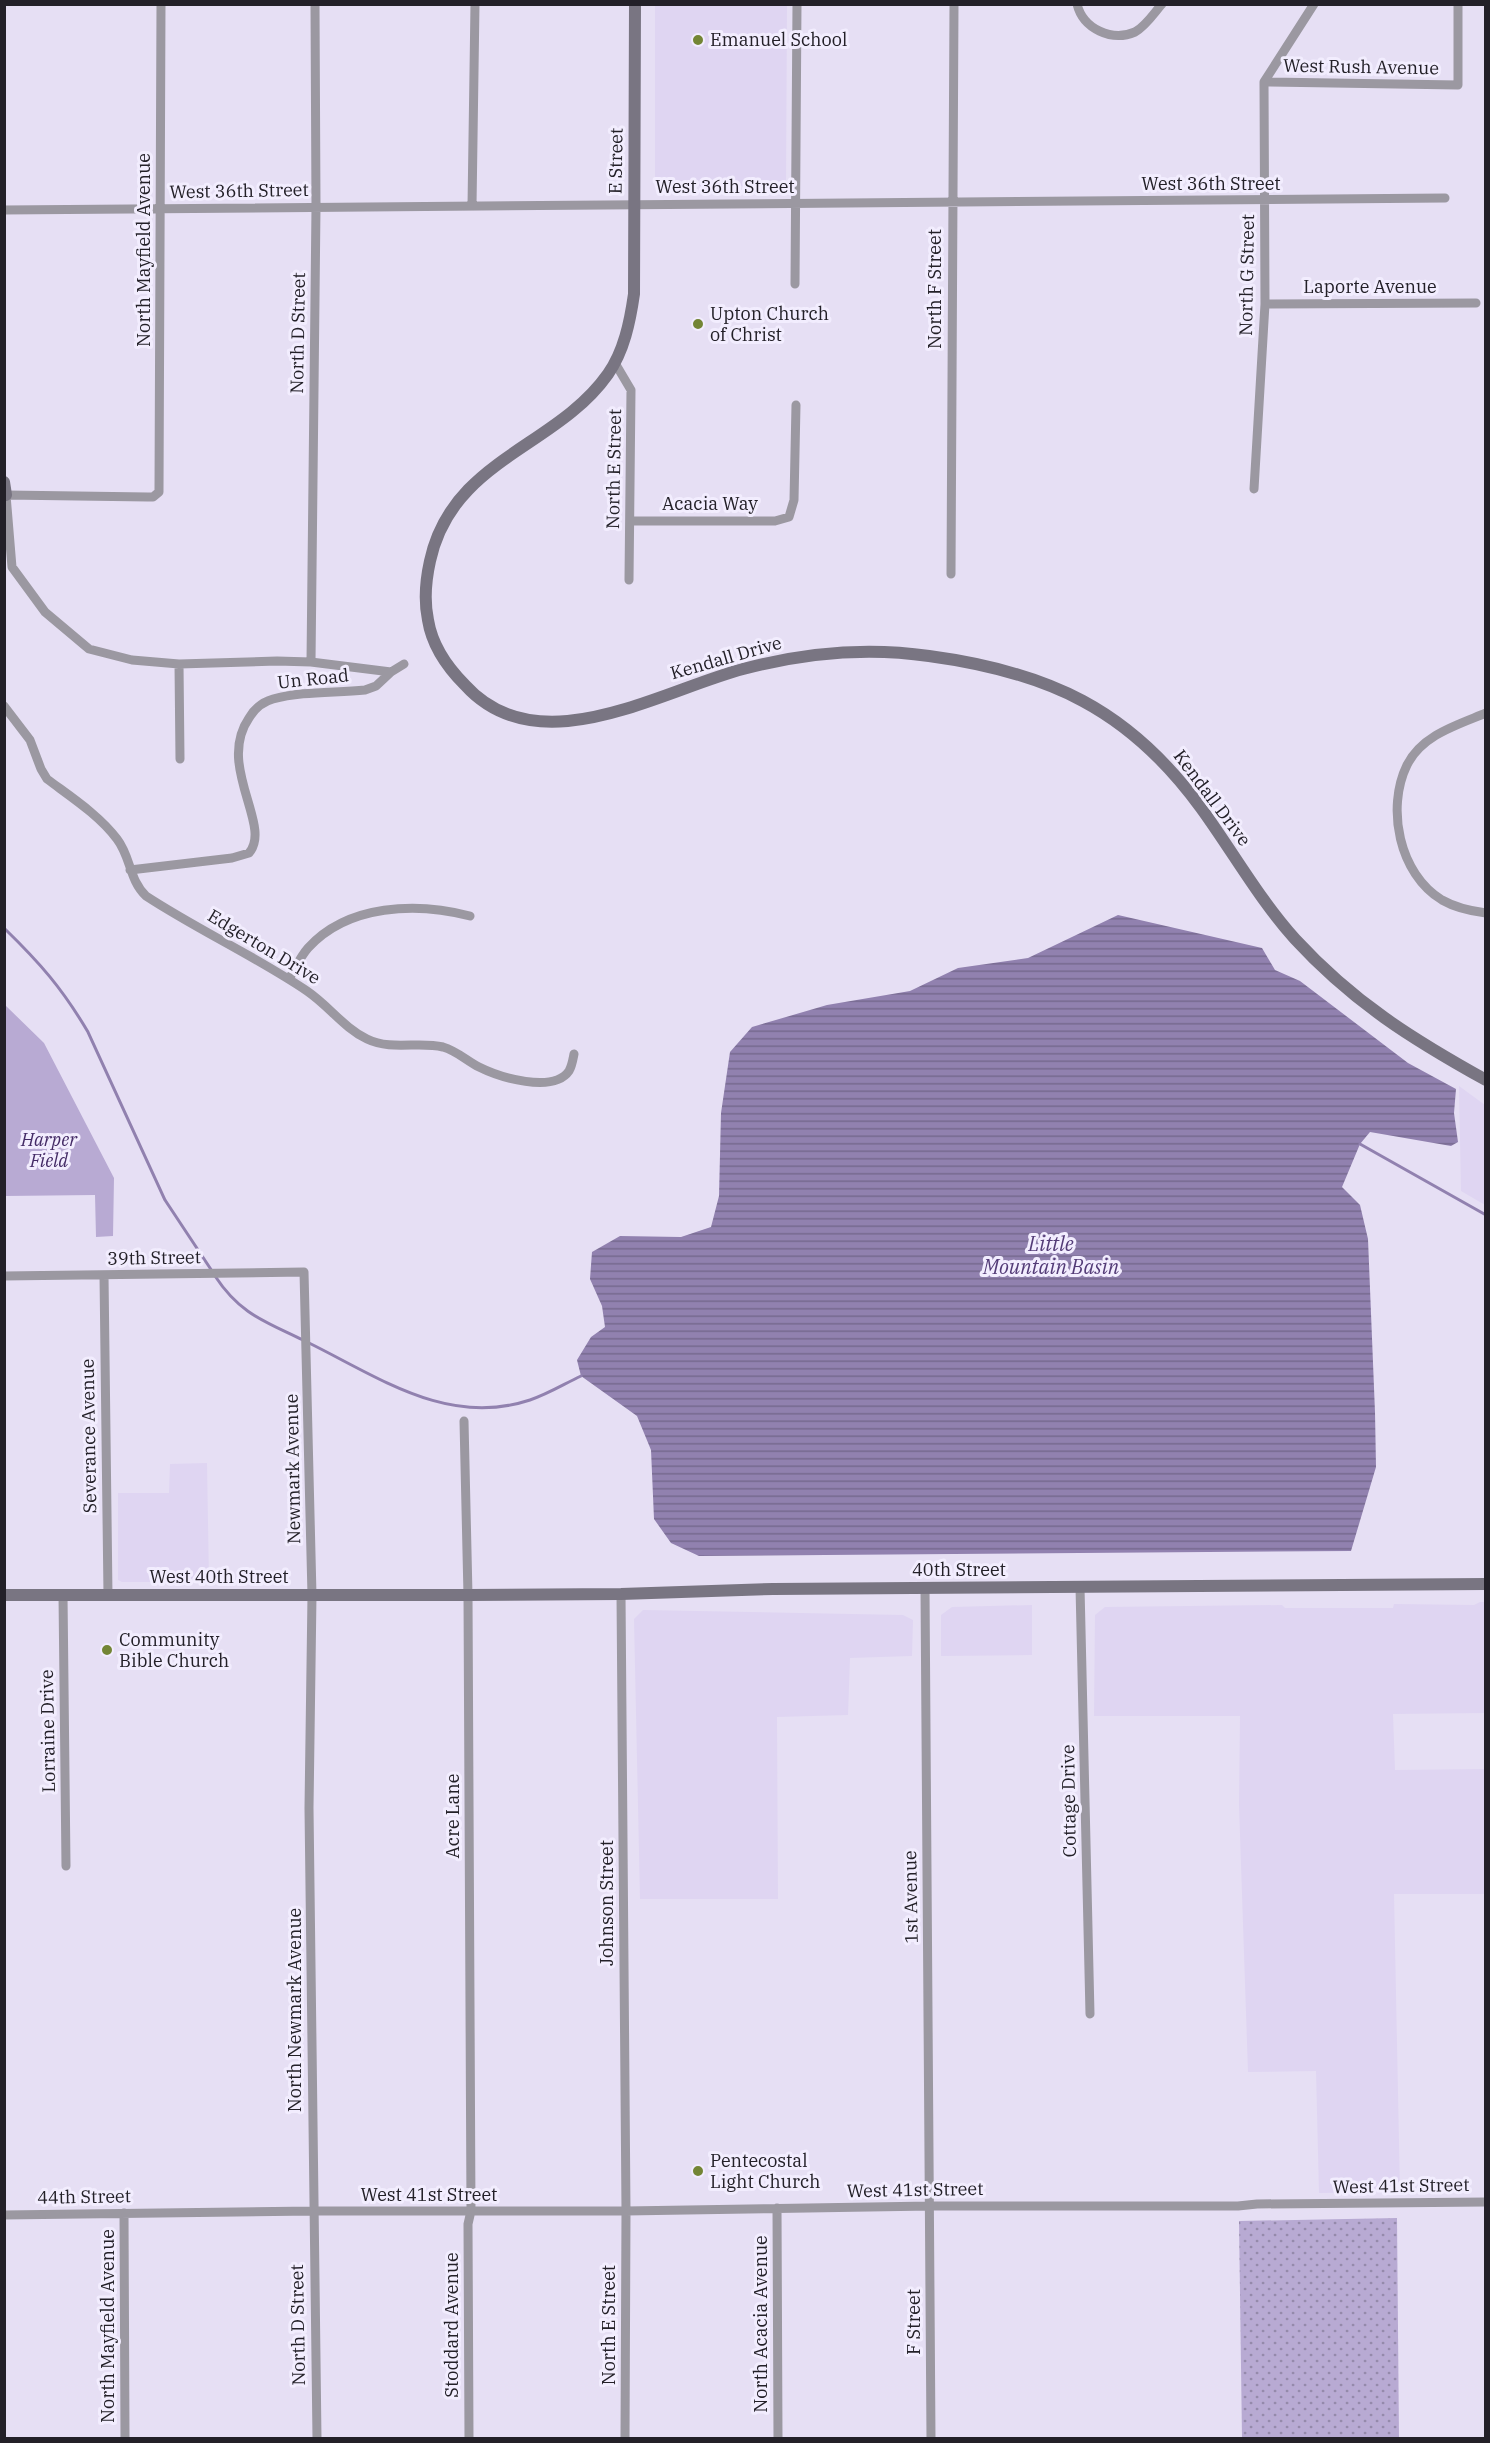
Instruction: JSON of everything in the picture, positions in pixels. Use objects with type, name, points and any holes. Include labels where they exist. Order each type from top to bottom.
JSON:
[{"type":"main road","name":"E Street","points":[[631,318],[634,294],[635,4]]},
{"type":"main road","name":"Kendall Drive","points":[[631,318],[615,363],[600,384],[578,405],[483,474],[469,487],[447,518],[434,545],[428,572],[426,597],[428,620],[433,638],[451,669],[483,703],[515,718],[544,722],[568,722],[615,711],[741,669],[803,656],[845,653],[904,654],[963,661],[1018,675],[1061,690],[1116,719],[1166,763],[1203,811],[1273,912],[1295,939],[1349,992],[1397,1029],[1485,1080]]},
{"type":"main road","points":[[4,482],[5,495]]},
{"type":"main road","name":"40th Street","points":[[434,1595],[621,1594],[773,1588],[1485,1584]]},
{"type":"main road","name":"West 40th Street","points":[[4,1595],[434,1595]]},
{"type":"street","name":"North Mayfield Avenue","points":[[5,495],[148,497],[157,495],[160,482],[161,4]]},
{"type":"street","name":"North D Street","points":[[311,662],[316,207],[315,4]]},
{"type":"street","points":[[472,206],[475,4]]},
{"type":"street","points":[[795,284],[797,4]]},
{"type":"street","name":"North F Street","points":[[951,574],[954,4]]},
{"type":"street","points":[[1077,4],[1087,22],[1097,31],[1112,35],[1125,35],[1136,31],[1162,4]]},
{"type":"street","points":[[1264,82],[1314,4]]},
{"type":"street","name":"West Rush Avenue","points":[[1264,82],[1458,85],[1458,4]]},
{"type":"street","name":"North G Street","points":[[1254,489],[1265,304],[1264,82]]},
{"type":"street","name":"West 36th Street","points":[[4,210],[1445,198]]},
{"type":"street","name":"Laporte Avenue","points":[[1265,304],[1476,303]]},
{"type":"street","name":"North E Street","points":[[615,363],[631,390],[629,580]]},
{"type":"street","name":"Acacia Way","points":[[630,520],[775,520],[789,517],[794,500],[796,405]]},
{"type":"street","points":[[5,495],[12,567],[45,612],[89,649],[132,660],[179,664],[277,660],[391,672],[404,664]]},
{"type":"street","points":[[179,664],[180,759]]},
{"type":"street","name":"Un Road","points":[[130,870],[232,858],[249,853],[254,844],[254,824],[237,757],[242,729],[256,707],[274,699],[365,690],[376,686],[391,672]]},
{"type":"street","name":"Edgerton Drive","points":[[4,706],[30,740],[41,769],[47,778],[109,829],[126,854],[138,888],[146,896],[289,979],[324,1004],[344,1024],[369,1040],[390,1046],[443,1047],[506,1079],[534,1082],[556,1080],[569,1072],[574,1053]]},
{"type":"street","points":[[1485,713],[1438,732],[1420,749],[1408,764],[1397,807],[1399,835],[1410,864],[1425,884],[1441,899],[1465,910],[1485,914]]},
{"type":"street","points":[[289,979],[308,948],[318,938],[338,924],[358,917],[395,908],[447,910],[470,916]]},
{"type":"street","name":"39th Street","points":[[4,1276],[304,1272]]},
{"type":"street","name":"Newmark Avenue","points":[[304,1272],[312,1595],[309,1808]]},
{"type":"street","name":"Severance Avenue","points":[[104,1275],[108,1595]]},
{"type":"street","name":"Acre Lane","points":[[464,1421],[468,1595],[471,2211]]},
{"type":"street","name":"Cottage Drive","points":[[1080,1587],[1090,2014]]},
{"type":"street","name":"1st Avenue","points":[[925,1588],[931,2206]]},
{"type":"street","name":"Johnson Street","points":[[621,1594],[626,2211]]},
{"type":"street","name":"Lorraine Drive","points":[[63,1595],[66,1866]]},
{"type":"street","name":"North Newmark Avenue","points":[[309,1808],[313,2211]]},
{"type":"street","name":"West 41st Street","points":[[164,2213],[626,2211],[931,2206],[1238,2206],[1485,2202]]},
{"type":"street","name":"F Street","points":[[931,2206],[931,2439]]},
{"type":"street","name":"North Acacia Avenue","points":[[777,2208],[778,2439]]},
{"type":"street","name":"North D Street","points":[[313,2211],[317,2439]]},
{"type":"street","name":"Stoddard Avenue","points":[[469,2439],[468,2224],[471,2211]]},
{"type":"street","name":"North E Street","points":[[625,2439],[626,2211]]},
{"type":"street","name":"North Mayfield Avenue","points":[[124,2213],[125,2439]]},
{"type":"street","name":"44th Street","points":[[4,2215],[164,2213]]},
{"type":"shaded area","points":[[655,5],[787,5],[786,186],[655,186]]},
{"type":"shaded area","points":[[1459,1086],[1485,1105],[1485,1205],[1461,1191]]},
{"type":"shaded area","points":[[207,1463],[209,1582],[122,1582],[118,1580],[118,1493],[169,1493],[170,1464]]},
{"type":"shaded area","points":[[1485,1602],[1485,1713],[1393,1714],[1395,1770],[1485,1769],[1485,1894],[1394,1894],[1400,2192],[1319,2193],[1316,2071],[1248,2072],[1239,1805],[1240,1716],[1094,1716],[1095,1615],[1105,1607],[1282,1605],[1285,1608],[1393,1608],[1394,1604],[1474,1605]]},
{"type":"shaded area","points":[[1032,1605],[1032,1655],[941,1656],[941,1615],[952,1607]]},
{"type":"shaded area","points":[[643,1610],[903,1615],[913,1620],[912,1656],[850,1658],[848,1715],[777,1717],[778,1899],[640,1899],[634,1619]]},
{"type":"green space","name":"Harper Field","points":[[4,1004],[44,1043],[114,1178],[113,1236],[96,1237],[95,1195],[5,1196]]},
{"type":"green space","points":[[1397,2218],[1399,2438],[1242,2438],[1239,2221]]},
{"type":"water","name":"Little Mountain Basin","points":[[1118,915],[1262,948],[1275,970],[1300,981],[1408,1063],[1456,1089],[1454,1113],[1458,1142],[1451,1146],[1370,1132],[1360,1144],[1342,1187],[1360,1205],[1368,1239],[1375,1412],[1376,1467],[1351,1551],[699,1556],[671,1543],[654,1519],[651,1450],[637,1416],[581,1376],[577,1360],[591,1337],[605,1327],[602,1306],[590,1279],[592,1252],[620,1236],[681,1237],[711,1227],[719,1196],[721,1113],[730,1052],[752,1027],[827,1005],[910,991],[958,968],[1028,958]]},
{"type":"waterway","points":[[4,928],[50,977],[88,1032],[165,1200],[212,1271]]},
{"type":"waterway","points":[[1360,1144],[1486,1215]]},
{"type":"waterway","points":[[215,1276],[224,1289],[244,1308],[303,1340]]},
{"type":"waterway","points":[[309,1343],[415,1395],[443,1403],[471,1407],[500,1407],[530,1400],[581,1376]]},
{"type":"place","name":"Emanuel School","points":[[698,40]]},
{"type":"place","name":"Upton Church of Christ","points":[[698,324]]},
{"type":"place","name":"Community Bible Church","points":[[107,1650]]},
{"type":"place","name":"Pentecostal Light Church","points":[[698,2171]]}]
